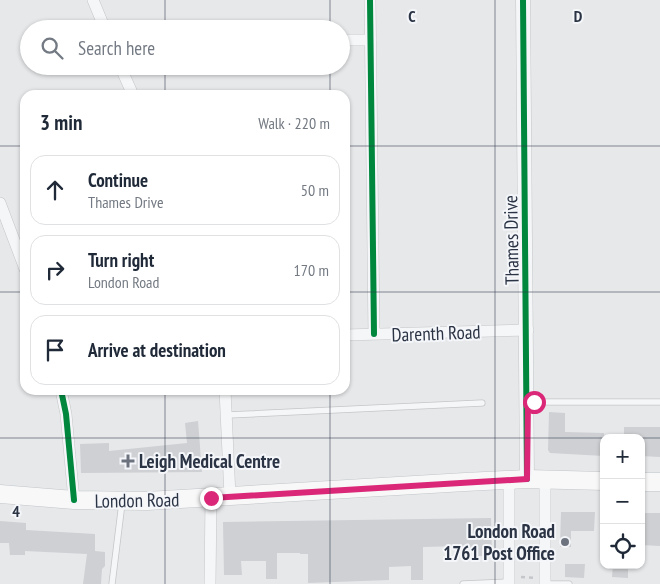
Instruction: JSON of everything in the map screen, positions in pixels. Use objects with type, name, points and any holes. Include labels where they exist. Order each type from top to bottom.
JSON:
[{"type":"main road","name":"London Road","points":[[0,494],[74,500],[122,501],[211,498],[527,479],[600,481]]},
{"type":"main road","points":[[645,482],[660,482]]},
{"type":"street","points":[[93,0],[101,20]]},
{"type":"street","points":[[370,0],[374,334]]},
{"type":"street","name":"Thames Drive","points":[[523,0],[528,330],[527,479]]},
{"type":"street","points":[[350,40],[371,40]]},
{"type":"street","points":[[124,75],[130,90]]},
{"type":"street","points":[[0,203],[20,256]]},
{"type":"street","name":"Darenth Road","points":[[350,335],[528,330]]},
{"type":"street","points":[[62,395],[66,414],[74,500]]},
{"type":"street","points":[[226,395],[228,415],[230,496]]},
{"type":"street","points":[[509,480],[509,581]]},
{"type":"street","points":[[545,582],[546,480]]},
{"type":"street","points":[[210,584],[211,498]]},
{"type":"lane","points":[[528,402],[660,402]]},
{"type":"lane","points":[[228,415],[482,404]]},
{"type":"lane","points":[[112,584],[122,501]]},
{"type":"lane","points":[[463,584],[509,581]]},
{"type":"lane","points":[[545,582],[569,584]]},
{"type":"path","points":[[509,581],[545,582]]},
{"type":"building","points":[[549,412],[565,413],[565,432],[604,433],[600,434],[600,456],[550,453],[548,450]]},
{"type":"building","points":[[198,421],[202,472],[81,473],[80,444],[109,443],[109,451],[187,443],[185,423]]},
{"type":"building","points":[[624,427],[660,427],[660,457],[645,456],[645,434],[624,434]]},
{"type":"building","points":[[561,512],[595,512],[594,531],[571,531],[571,547],[560,547]]},
{"type":"building","points":[[645,513],[660,513],[660,546],[645,545]]},
{"type":"building","points":[[491,518],[492,556],[477,556],[477,551],[459,551],[459,546],[423,547],[423,580],[411,580],[411,566],[389,567],[389,580],[308,583],[308,554],[300,553],[277,553],[277,579],[266,579],[266,561],[241,561],[242,575],[224,575],[223,522]]},
{"type":"building","points":[[0,521],[26,523],[26,530],[95,534],[95,551],[105,552],[105,566],[102,569],[101,584],[83,584],[87,554],[25,551],[25,555],[10,555],[9,543],[0,543]]},
{"type":"building","points":[[565,564],[585,564],[584,578],[565,577]]},
{"type":"building","points":[[613,569],[628,569],[628,578],[612,577]]},
{"type":"cycle path","points":[[370,0],[374,334]]},
{"type":"cycle path","points":[[523,0],[527,479]]},
{"type":"cycle path","points":[[62,395],[66,414],[74,500]]},
{"type":"place","name":"Leigh Medical Centre","points":[[128,461]]},
{"type":"place","name":"London Road 1761 Post Office","points":[[565,542]]},
{"type":"route","points":[[211,498],[527,479],[528,402],[534,402]]}]
